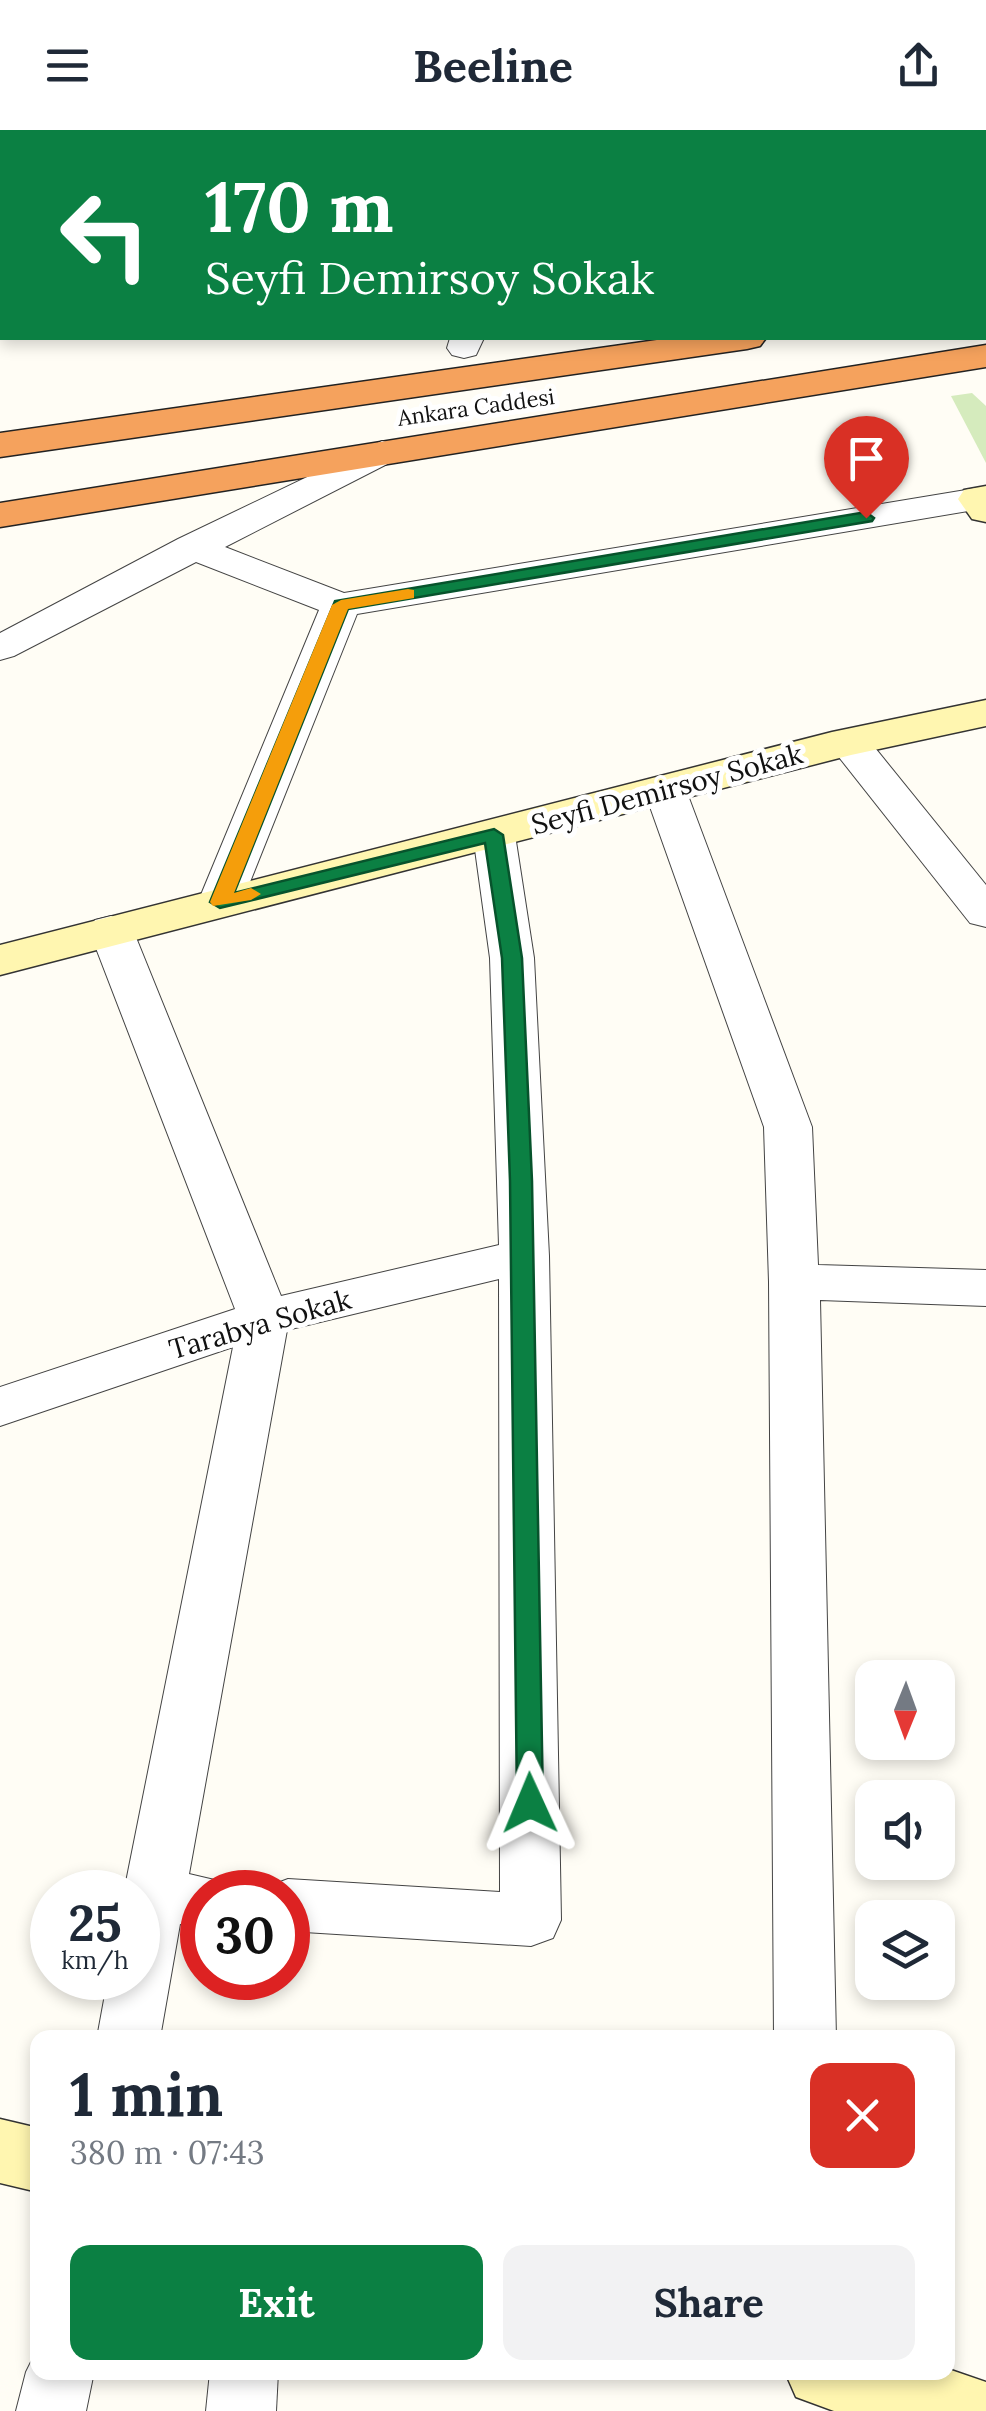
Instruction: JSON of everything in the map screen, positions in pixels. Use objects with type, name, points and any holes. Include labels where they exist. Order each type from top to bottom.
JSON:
[{"type":"highway","points":[[0,416],[466,342],[501,340]]},
{"type":"highway","name":"Ankara Caddesi","points":[[0,445],[733,340]]},
{"type":"highway","name":"Ankara Caddesi","points":[[0,476],[938,340]]},
{"type":"highway","points":[[0,515],[986,356]]},
{"type":"street","points":[[0,648],[382,452]]},
{"type":"street","points":[[191,547],[341,605],[983,502]]},
{"type":"street","points":[[220,902],[341,605]]},
{"type":"street","name":"Seyfi Demirsoy Sokak","points":[[0,960],[848,742],[986,713]]},
{"type":"street","points":[[848,742],[985,910]]},
{"type":"street","points":[[665,790],[788,1127],[794,1282],[805,2030]]},
{"type":"street","points":[[310,1906],[531,1920],[524,1256],[512,958],[494,835]]},
{"type":"street","points":[[111,930],[264,1318],[178,1899],[131,2030]]},
{"type":"street","name":"Tarabya Sokak","points":[[0,1406],[264,1318],[524,1256]]},
{"type":"street","points":[[794,1282],[986,1288]]},
{"type":"street","points":[[0,2151],[30,2158]]},
{"type":"street","points":[[51,2411],[58,2380]]},
{"type":"street","points":[[240,2411],[243,2380]]},
{"type":"street","points":[[852,2380],[966,2411]]},
{"type":"green space","points":[[972,393],[986,406],[986,463],[951,396]]},
{"type":"slow traffic","points":[[251,894],[220,902],[341,605],[408,594]]},
{"type":"route","points":[[530,1803],[524,1256],[512,958],[494,835],[220,902],[341,605],[866,518]]}]
